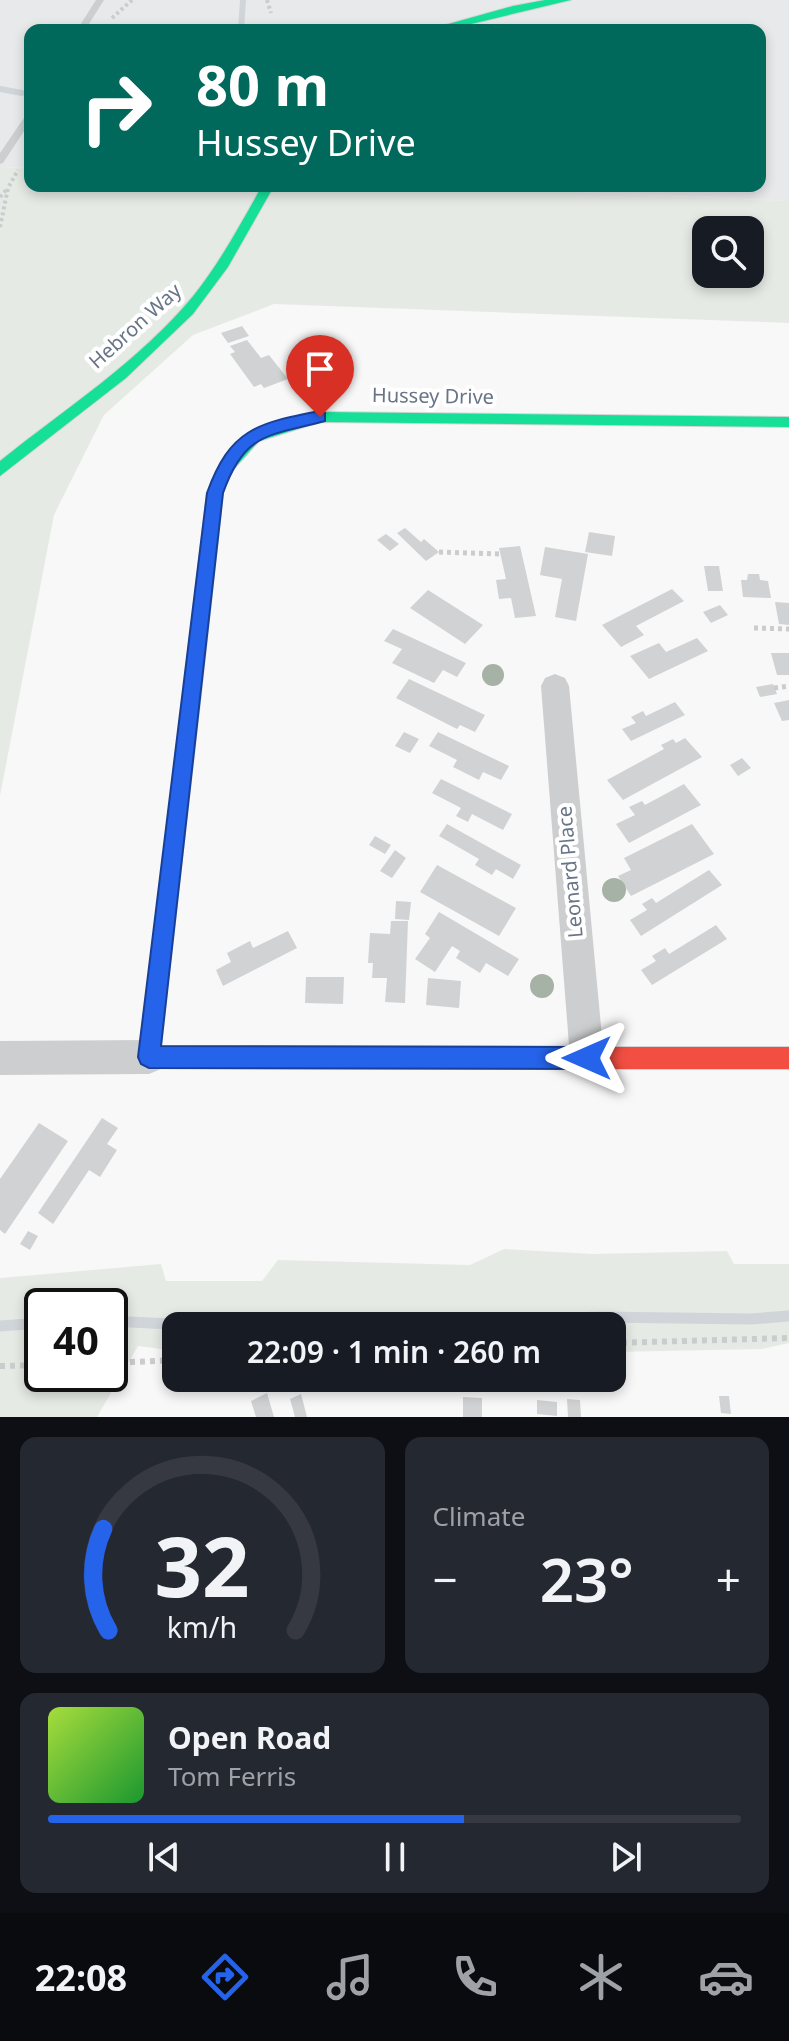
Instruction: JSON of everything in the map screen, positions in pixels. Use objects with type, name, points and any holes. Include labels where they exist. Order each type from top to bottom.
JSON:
[{"type":"street","points":[[456,24],[517,8],[565,0]]},
{"type":"street","name":"Hebron Way","points":[[0,470],[149,348],[187,312],[218,271],[264,192]]},
{"type":"street","name":"Hussey Drive","points":[[149,1057],[215,493],[224,467],[250,437],[279,425],[320,417],[789,422]]},
{"type":"street","name":"Leonard Place","points":[[555,686],[587,1058]]},
{"type":"street","points":[[0,1058],[789,1058]]},
{"type":"lane","points":[[85,24],[100,0]]},
{"type":"lane","points":[[0,161],[24,124]]},
{"type":"path","points":[[105,24],[132,0]]},
{"type":"path","points":[[267,0],[271,13]]},
{"type":"path","points":[[0,197],[23,161]]},
{"type":"path","points":[[0,227],[8,188]]},
{"type":"path","points":[[439,552],[500,554]]},
{"type":"path","points":[[754,628],[789,629]]},
{"type":"path","points":[[774,688],[789,686]]},
{"type":"path","points":[[626,1343],[789,1338]]},
{"type":"path","points":[[128,1362],[162,1361]]},
{"type":"path","points":[[0,1366],[24,1365]]},
{"type":"shaded area","points":[[0,0],[789,0],[789,201],[579,192],[766,192],[766,24],[24,24],[24,117],[0,153]]},
{"type":"shaded area","points":[[24,124],[24,168],[0,167],[0,161]]},
{"type":"shaded area","points":[[0,167],[24,168],[24,192],[579,192],[789,201],[789,323],[274,304],[193,335],[104,415],[54,515],[0,796]]},
{"type":"shaded area","points":[[504,1249],[593,1254],[727,1251],[734,1264],[789,1264],[789,1343],[762,1349],[626,1352],[626,1312],[162,1312],[162,1349],[138,1346],[128,1363],[128,1288],[24,1288],[24,1392],[111,1392],[97,1417],[0,1417],[0,1278],[161,1264],[166,1281],[262,1281],[278,1260],[470,1265]]},
{"type":"building","points":[[242,326],[249,336],[228,343],[221,333]]},
{"type":"building","points":[[247,340],[261,358],[269,355],[288,379],[264,388],[261,384],[254,387],[230,354],[235,352],[230,346]]},
{"type":"building","points":[[405,528],[439,552],[426,561],[397,533]]},
{"type":"building","points":[[589,532],[615,536],[612,556],[585,552]]},
{"type":"building","points":[[386,534],[399,544],[390,551],[377,540]]},
{"type":"building","points":[[520,546],[536,616],[515,618],[511,598],[499,599],[496,580],[506,579],[499,548]]},
{"type":"building","points":[[545,547],[588,554],[576,621],[555,617],[562,579],[540,575]]},
{"type":"building","points":[[704,566],[719,566],[723,591],[708,591]]},
{"type":"building","points":[[748,574],[759,574],[760,580],[768,581],[771,598],[743,597],[741,580],[747,580]]},
{"type":"building","points":[[672,589],[684,601],[636,626],[644,635],[621,647],[602,625]]},
{"type":"building","points":[[428,590],[483,625],[465,644],[410,608]]},
{"type":"building","points":[[775,602],[789,603],[789,625],[779,624]]},
{"type":"building","points":[[720,605],[728,615],[711,623],[703,612]]},
{"type":"building","points":[[393,629],[466,663],[457,677],[443,670],[434,683],[392,663],[402,649],[384,641]]},
{"type":"building","points":[[697,638],[708,651],[649,679],[630,656],[659,643],[666,652]]},
{"type":"building","points":[[771,653],[789,653],[789,675],[777,675]]},
{"type":"building","points":[[409,679],[485,715],[475,732],[460,725],[457,729],[396,698]]},
{"type":"building","points":[[773,684],[777,694],[760,697],[756,687]]},
{"type":"building","points":[[789,700],[789,720],[782,721],[774,703]]},
{"type":"building","points":[[675,702],[685,715],[631,741],[622,729],[636,723],[631,717],[643,711],[646,716]]},
{"type":"building","points":[[404,732],[419,739],[410,753],[395,746]]},
{"type":"building","points":[[438,732],[509,766],[501,780],[483,772],[479,780],[453,767],[457,760],[429,746]]},
{"type":"building","points":[[685,738],[702,757],[623,800],[607,780],[664,749],[661,745]]},
{"type":"building","points":[[742,758],[751,768],[738,776],[730,765]]},
{"type":"building","points":[[441,779],[512,814],[503,830],[472,814],[468,822],[456,816],[461,808],[432,793]]},
{"type":"building","points":[[684,784],[701,805],[629,843],[616,824],[635,815],[629,807],[642,801],[645,805]]},
{"type":"building","points":[[447,824],[521,865],[513,879],[496,869],[492,875],[475,865],[479,859],[439,836]]},
{"type":"building","points":[[692,824],[714,854],[631,896],[618,876],[631,870],[624,858]]},
{"type":"building","points":[[375,836],[391,845],[385,854],[369,845]]},
{"type":"building","points":[[395,850],[406,858],[392,878],[380,871]]},
{"type":"building","points":[[437,865],[516,908],[499,936],[420,892]]},
{"type":"building","points":[[709,870],[722,885],[641,936],[630,920],[647,910],[642,904],[652,898],[656,903]]},
{"type":"building","points":[[396,901],[411,902],[409,920],[395,919]]},
{"type":"building","points":[[439,912],[519,959],[508,976],[486,963],[480,973],[456,958],[460,951],[452,946],[435,972],[415,959],[430,938],[425,934]]},
{"type":"building","points":[[391,921],[408,921],[405,1003],[385,1002],[387,978],[372,978],[373,963],[368,963],[370,933],[390,934]]},
{"type":"building","points":[[716,925],[727,939],[652,985],[641,970],[656,961],[652,956],[665,948],[669,954]]},
{"type":"building","points":[[288,931],[297,948],[223,986],[216,970],[231,962],[227,953],[250,941],[253,948]]},
{"type":"building","points":[[306,977],[344,977],[343,1004],[305,1003]]},
{"type":"building","points":[[428,978],[461,981],[459,1008],[426,1005]]},
{"type":"building","points":[[102,1118],[118,1128],[107,1144],[117,1150],[100,1177],[89,1170],[53,1224],[38,1213]]},
{"type":"building","points":[[39,1123],[68,1141],[5,1234],[0,1230],[0,1179]]},
{"type":"building","points":[[28,1231],[38,1236],[30,1250],[20,1244]]},
{"type":"building","points":[[267,1393],[274,1417],[256,1417],[251,1401]]},
{"type":"building","points":[[301,1394],[307,1417],[295,1417],[290,1399]]},
{"type":"building","points":[[719,1396],[729,1396],[731,1414],[721,1413]]},
{"type":"building","points":[[463,1397],[482,1398],[482,1417],[463,1417]]},
{"type":"building","points":[[567,1399],[580,1400],[581,1417],[568,1417]]},
{"type":"building","points":[[537,1400],[557,1402],[557,1416],[537,1414]]},
{"type":"waterway","points":[[241,24],[243,0]]},
{"type":"waterway","points":[[0,89],[22,93]]},
{"type":"waterway","points":[[626,1317],[751,1319],[789,1316]]},
{"type":"waterway","points":[[128,1322],[162,1324]]},
{"type":"waterway","points":[[0,1326],[24,1324]]},
{"type":"traffic: fast","points":[[456,24],[517,8],[565,0]]},
{"type":"traffic: fast","points":[[0,470],[121,374],[188,311],[221,267],[265,192]]},
{"type":"traffic: fast","points":[[191,702],[215,493],[233,457],[254,437],[282,426],[320,417],[789,422]]},
{"type":"traffic: slow","points":[[157,990],[149,1057],[560,1058]]},
{"type":"traffic: jam","points":[[157,990],[191,702]]},
{"type":"traffic: jam","points":[[560,1058],[789,1058]]},
{"type":"route","points":[[320,417],[279,425],[250,437],[224,467],[215,493],[149,1057],[587,1058]]}]
